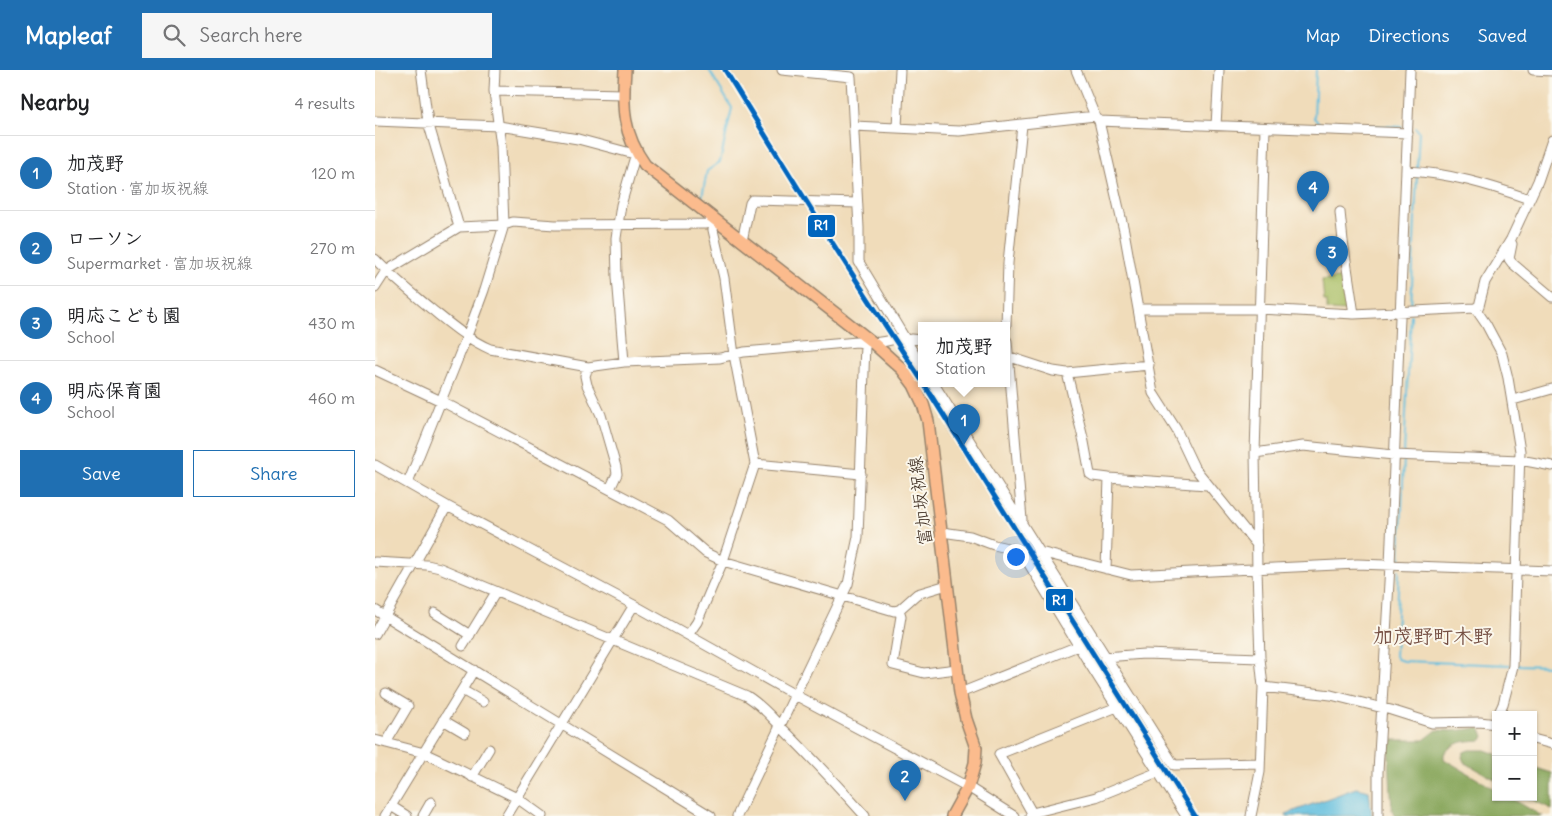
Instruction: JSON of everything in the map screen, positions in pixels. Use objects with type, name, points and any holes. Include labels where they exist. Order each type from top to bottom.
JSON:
[{"type":"main road","name":"富加坂祝線","points":[[625,70],[624,117],[629,136],[645,165],[742,240],[902,369],[914,385],[923,404],[931,444],[933,476],[942,532],[960,692],[966,719],[976,748],[975,763],[968,787],[952,816]]},
{"type":"street","points":[[421,70],[427,122],[459,227]]},
{"type":"street","points":[[408,483],[467,336],[484,290],[504,225],[495,70]]},
{"type":"street","points":[[782,70],[851,77],[859,262],[918,360]]},
{"type":"street","points":[[897,127],[900,70]]},
{"type":"street","points":[[1076,70],[1097,119],[1124,231],[1153,393],[1176,429],[1193,467],[1257,545]]},
{"type":"street","points":[[1216,126],[1219,70]]},
{"type":"street","points":[[1378,816],[1378,772],[1397,565],[1408,312],[1407,171],[1410,70]]},
{"type":"street","points":[[1533,70],[1552,71]]},
{"type":"street","points":[[495,91],[623,94]]},
{"type":"street","points":[[854,126],[959,130],[1097,119],[1216,126],[1408,133]]},
{"type":"street","points":[[375,121],[499,126],[578,139],[638,155],[634,160],[626,187],[616,238],[617,277],[624,362]]},
{"type":"street","points":[[1006,322],[1009,255],[1022,125]]},
{"type":"street","points":[[1251,816],[1260,772],[1263,687],[1260,658],[1255,453],[1265,128]]},
{"type":"street","points":[[1139,309],[1259,309],[1354,314],[1475,308],[1479,306],[1485,282],[1511,239],[1538,181],[1552,140]]},
{"type":"street","points":[[1407,171],[1438,173],[1468,179],[1529,199]]},
{"type":"street","points":[[742,240],[752,200],[857,203]]},
{"type":"street","points":[[1340,212],[1354,314]]},
{"type":"street","points":[[375,288],[386,271],[459,227],[504,225],[513,222],[555,226],[618,226],[705,224],[715,221],[713,230],[727,293],[733,355],[755,464],[723,561],[697,622],[688,635]]},
{"type":"street","points":[[1511,239],[1509,259],[1552,298]]},
{"type":"street","points":[[375,259],[386,271],[467,336],[490,349],[588,367],[624,362],[720,358],[753,351],[857,342],[918,340]]},
{"type":"street","points":[[1475,308],[1502,354],[1513,400],[1515,426],[1521,451],[1513,665],[1500,711]]},
{"type":"street","points":[[737,816],[848,584],[858,537],[869,343]]},
{"type":"street","points":[[1010,357],[1053,371],[1067,373],[1149,365]]},
{"type":"street","points":[[588,367],[585,376],[587,385],[601,415],[616,467],[617,474],[610,489]]},
{"type":"street","points":[[375,370],[441,401],[668,520],[706,553],[723,561],[894,611],[899,610],[917,594],[947,584]]},
{"type":"street","points":[[1067,373],[1090,474],[1109,478],[1207,485]]},
{"type":"street","points":[[936,387],[1174,765],[1260,763]]},
{"type":"street","points":[[1010,387],[1022,523]]},
{"type":"street","points":[[1513,400],[1552,388]]},
{"type":"street","points":[[1255,453],[1303,446],[1401,456],[1520,460],[1552,466]]},
{"type":"street","points":[[755,464],[861,474]]},
{"type":"street","points":[[375,465],[447,506],[635,605],[795,695],[968,787],[1014,816]]},
{"type":"street","points":[[1106,569],[1109,478]]},
{"type":"street","points":[[375,634],[447,506]]},
{"type":"street","points":[[942,532],[970,536],[1021,551],[1040,552],[1131,575],[1323,566],[1397,565],[1552,571]]},
{"type":"street","points":[[1021,551],[1078,646],[1186,816]]},
{"type":"street","points":[[375,562],[440,568],[747,696],[761,704],[865,816]]},
{"type":"street","points":[[463,646],[496,592]]},
{"type":"street","points":[[506,816],[635,605]]},
{"type":"street","points":[[375,610],[711,816]]},
{"type":"street","points":[[899,610],[901,616],[893,665],[924,673],[957,669]]},
{"type":"street","points":[[435,614],[470,635]]},
{"type":"street","points":[[960,692],[1078,646]]},
{"type":"street","points":[[1105,656],[1144,654],[1260,658]]},
{"type":"street","points":[[385,816],[474,670]]},
{"type":"street","points":[[1263,687],[1331,694],[1432,723],[1492,720]]},
{"type":"street","points":[[462,690],[483,702]]},
{"type":"street","points":[[386,693],[407,706],[379,742],[424,753],[517,798],[542,816]]},
{"type":"street","points":[[1117,707],[999,754],[1031,814],[1096,797],[1158,772]]},
{"type":"street","points":[[443,720],[465,733]]},
{"type":"street","points":[[1537,740],[1552,744]]},
{"type":"street","points":[[472,777],[489,749]]},
{"type":"street","points":[[423,816],[431,802]]},
{"type":"street","points":[[391,806],[407,816]]},
{"type":"green space","points":[[1345,277],[1348,311],[1327,310],[1322,280]]},
{"type":"green space","points":[[1480,728],[1484,736],[1482,740],[1466,741],[1452,746],[1444,754],[1444,759],[1492,788],[1492,801],[1516,801],[1542,816],[1395,816],[1392,810],[1388,740],[1424,740],[1437,730],[1452,731]]},
{"type":"green space","points":[[1469,750],[1485,750],[1492,753],[1492,778],[1464,762],[1462,757],[1464,752]]},
{"type":"green space","points":[[1537,768],[1552,773],[1552,809],[1535,801],[1537,801]]},
{"type":"water","points":[[1356,788],[1369,791],[1372,816],[1287,816],[1286,814]]},
{"type":"waterway","points":[[701,202],[707,171],[720,162],[732,108],[709,70]]},
{"type":"waterway","points":[[1316,70],[1314,118],[1320,124],[1403,127]]},
{"type":"waterway","points":[[1416,128],[1419,132],[1417,168]]},
{"type":"waterway","points":[[1411,308],[1417,175]]},
{"type":"waterway","points":[[1404,453],[1411,315]]},
{"type":"waterway","points":[[1400,562],[1404,457]]},
{"type":"waterway","points":[[1399,570],[1395,656],[1397,659],[1403,661],[1510,665]]},
{"type":"waterway","points":[[1517,665],[1552,666]]},
{"type":"transit line","name":"R1","points":[[725,70],[797,187],[918,374]]},
{"type":"transit line","name":"R1","points":[[926,387],[1195,816]]},
{"type":"place","name":"明応保育園","points":[[1313,212]]},
{"type":"place","name":"明応こども園","points":[[1332,277]]},
{"type":"place","name":"加茂野","points":[[964,445]]},
{"type":"place","name":"ローソン","points":[[905,801]]},
{"type":"district","name":"加茂野町木野","points":[[1433,635]]}]
